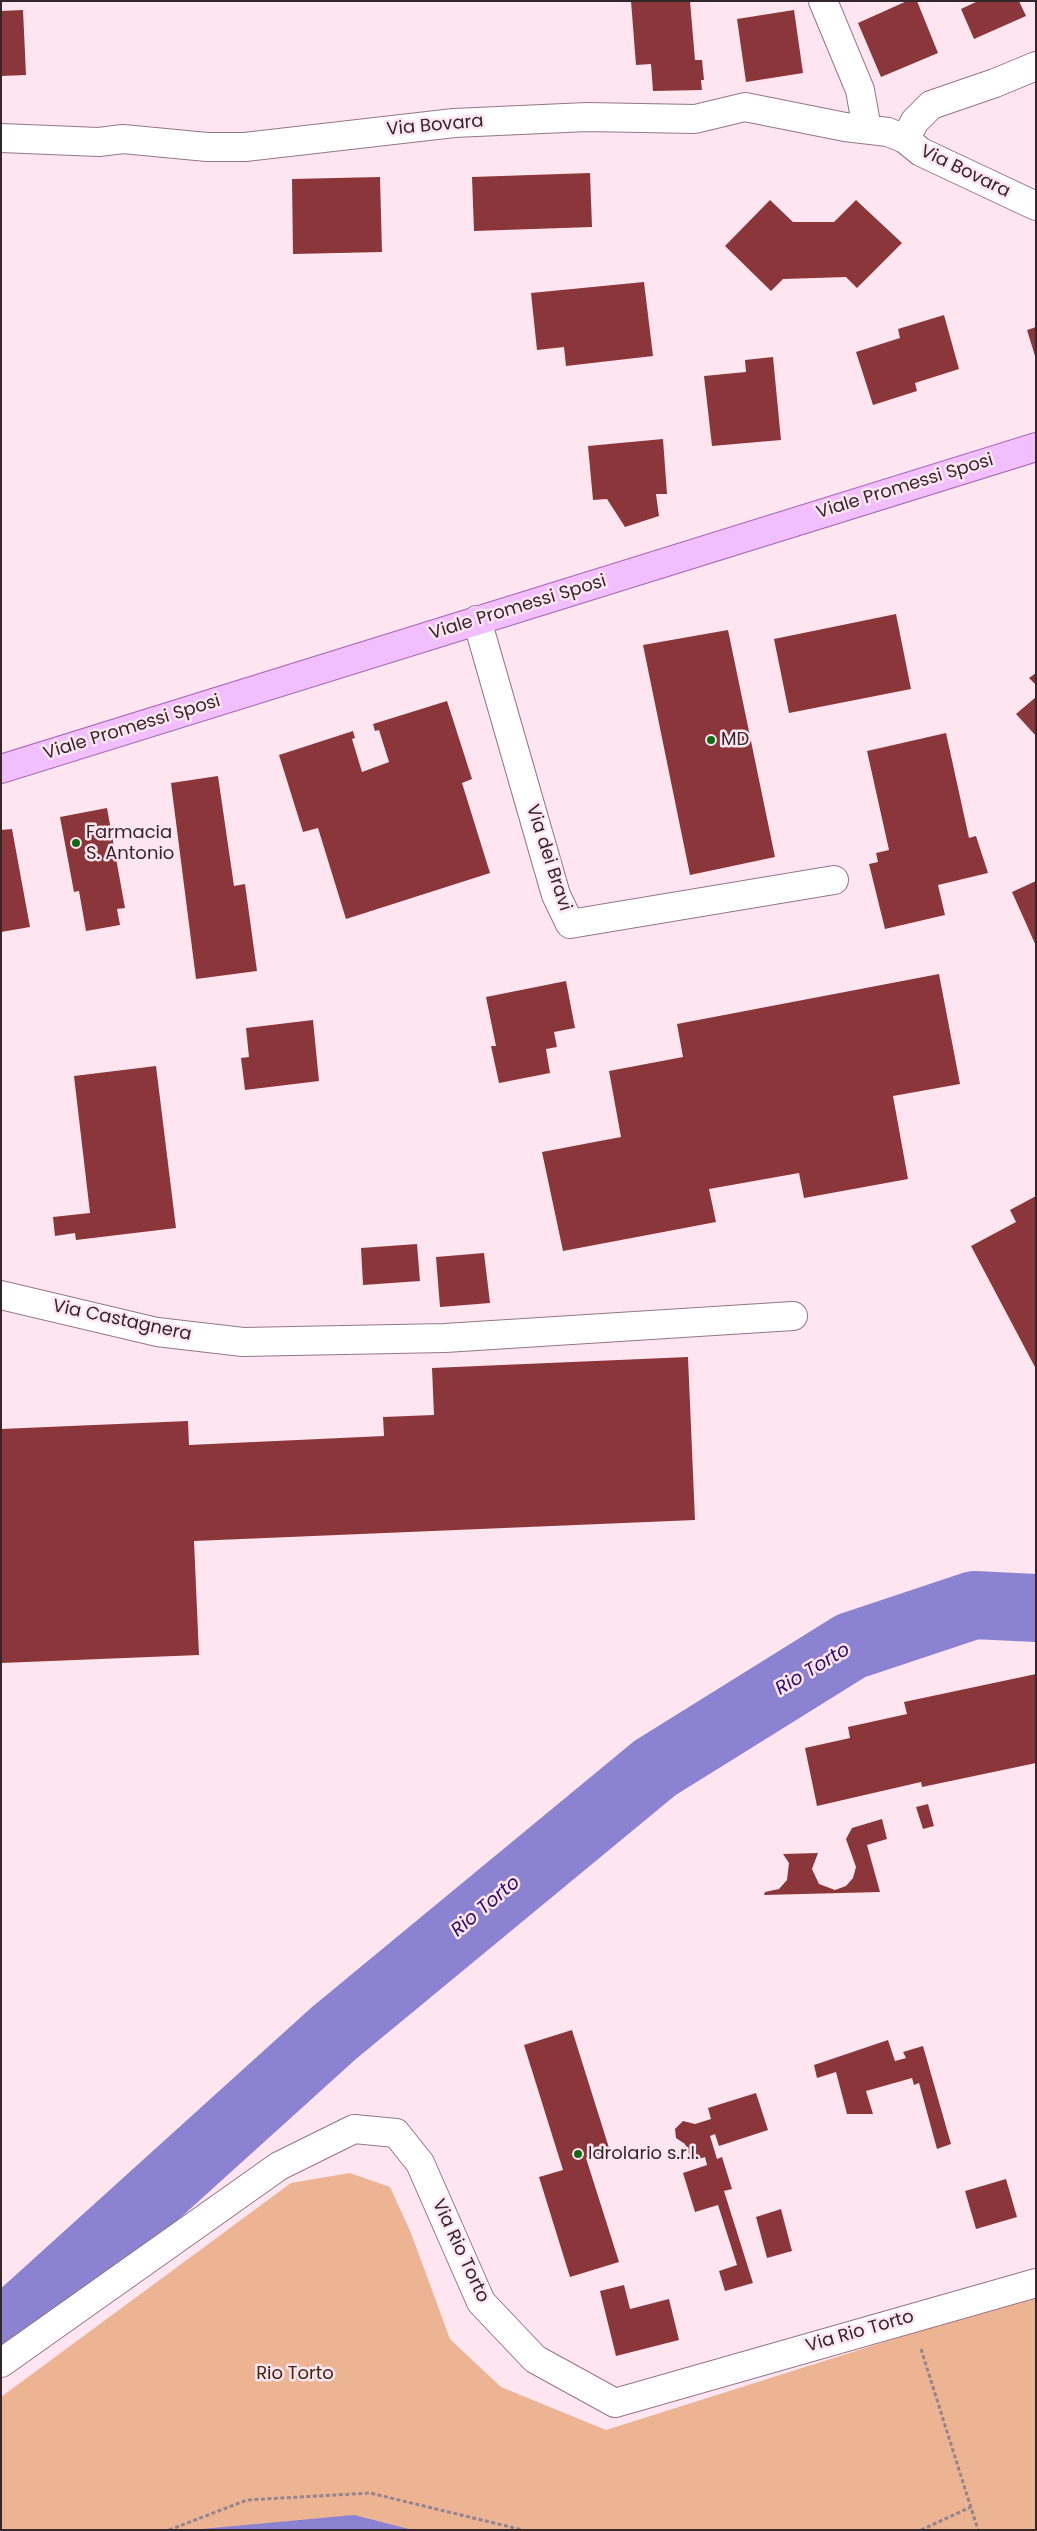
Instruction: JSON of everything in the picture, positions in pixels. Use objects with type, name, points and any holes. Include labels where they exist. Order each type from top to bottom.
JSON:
[{"type":"main road","name":"Viale Promessi Sposi","points":[[1,769],[1036,447]]},
{"type":"street","points":[[823,1],[860,90],[868,129]]},
{"type":"street","points":[[905,139],[915,121],[931,105],[996,83],[1036,66]]},
{"type":"street","name":"Via Bovara","points":[[1,138],[99,142],[123,139],[207,147],[246,147],[454,123],[587,117],[695,119],[745,107],[844,127],[888,132],[905,139],[921,152],[1036,206]]},
{"type":"street","name":"Via dei Bravi","points":[[477,620],[556,895],[570,924],[834,880]]},
{"type":"street","name":"Via Castagnera","points":[[1,1295],[157,1332],[243,1342],[445,1338],[793,1316]]},
{"type":"street","name":"Via Rio Torto","points":[[1,2363],[279,2166],[354,2129],[396,2133],[420,2163],[481,2302],[535,2359],[614,2403],[911,2317],[1036,2284]]},
{"type":"path","points":[[911,2317],[978,2530]]},
{"type":"path","points":[[169,2530],[247,2500],[370,2493],[524,2530]]},
{"type":"path","points":[[920,2530],[971,2507]]},
{"type":"green space","name":"Rio Torto","points":[[350,2173],[390,2187],[411,2233],[450,2339],[501,2387],[606,2430],[960,2318],[1036,2297],[1036,2530],[1,2530],[1,2397],[291,2183]]},
{"type":"shaded area","points":[[354,2515],[413,2530],[202,2529]]},
{"type":"building","points":[[631,1],[690,1],[695,60],[702,60],[704,80],[701,80],[702,90],[653,91],[651,64],[636,65]]},
{"type":"building","points":[[907,1],[917,1],[938,53],[881,77],[858,23]]},
{"type":"building","points":[[978,1],[1019,1],[1026,16],[974,39],[961,9]]},
{"type":"building","points":[[23,10],[26,75],[1,76],[1,11]]},
{"type":"building","points":[[794,10],[803,73],[746,82],[737,19]]},
{"type":"building","points":[[590,173],[592,227],[474,231],[472,177]]},
{"type":"building","points":[[380,177],[382,252],[293,254],[292,179]]},
{"type":"building","points":[[770,200],[793,222],[834,222],[856,200],[902,243],[857,288],[846,277],[783,279],[771,291],[725,246]]},
{"type":"building","points":[[644,282],[653,356],[566,366],[564,347],[537,350],[531,293]]},
{"type":"building","points":[[944,315],[959,369],[915,383],[917,391],[873,405],[856,352],[900,338],[898,329]]},
{"type":"building","points":[[1036,327],[1036,356],[1035,356],[1027,330]]},
{"type":"building","points":[[773,357],[781,440],[712,446],[704,376],[746,372],[745,360]]},
{"type":"building","points":[[663,439],[667,494],[656,494],[659,516],[625,527],[607,499],[593,500],[588,446]]},
{"type":"building","points":[[896,614],[911,689],[789,713],[774,639]]},
{"type":"building","points":[[728,630],[775,857],[690,875],[643,645]]},
{"type":"building","points":[[1036,673],[1036,685],[1029,678]]},
{"type":"building","points":[[1036,697],[1036,736],[1016,714]]},
{"type":"building","points":[[447,701],[472,779],[462,783],[490,873],[346,919],[318,828],[303,832],[279,755],[353,731],[355,738],[352,739],[362,772],[389,762],[379,730],[375,731],[373,724]]},
{"type":"building","points":[[946,733],[969,838],[976,836],[988,873],[938,885],[945,915],[885,929],[869,864],[878,862],[876,853],[889,850],[867,751]]},
{"type":"building","points":[[218,776],[234,886],[245,884],[257,971],[196,979],[171,783]]},
{"type":"building","points":[[107,808],[125,908],[117,909],[120,925],[86,931],[79,891],[74,892],[60,817]]},
{"type":"building","points":[[12,829],[30,927],[1,932],[1,830]]},
{"type":"building","points":[[1036,881],[1036,946],[1012,892]]},
{"type":"building","points":[[939,974],[960,1084],[893,1096],[908,1179],[804,1198],[799,1173],[709,1189],[716,1222],[563,1251],[542,1152],[621,1137],[609,1071],[683,1057],[677,1024]]},
{"type":"building","points":[[566,981],[575,1028],[554,1032],[557,1047],[546,1049],[550,1073],[499,1083],[491,1046],[496,1046],[486,997]]},
{"type":"building","points":[[313,1020],[319,1081],[245,1090],[241,1058],[249,1057],[246,1028]]},
{"type":"building","points":[[156,1066],[176,1228],[76,1240],[75,1233],[55,1236],[53,1217],[90,1213],[74,1076]]},
{"type":"building","points":[[1036,1196],[1036,1369],[971,1246],[1016,1222],[1010,1210]]},
{"type":"building","points":[[417,1244],[420,1281],[363,1285],[361,1248]]},
{"type":"building","points":[[484,1253],[490,1303],[440,1307],[436,1257]]},
{"type":"building","points":[[688,1357],[695,1520],[194,1541],[199,1655],[1,1663],[1,1429],[188,1421],[189,1445],[384,1436],[383,1417],[434,1415],[432,1368]]},
{"type":"building","points":[[1036,1674],[1036,1763],[922,1787],[921,1782],[817,1806],[805,1748],[850,1738],[848,1727],[907,1714],[904,1702]]},
{"type":"building","points":[[928,1804],[934,1826],[923,1829],[916,1807]]},
{"type":"building","points":[[882,1819],[887,1839],[867,1845],[880,1892],[764,1895],[765,1892],[779,1889],[787,1880],[789,1863],[783,1854],[818,1853],[812,1869],[819,1884],[835,1890],[846,1886],[853,1878],[856,1867],[846,1839],[852,1828]]},
{"type":"building","name":"Idrolario s.r.l.","points":[[572,2030],[610,2151],[586,2158],[619,2262],[570,2277],[539,2177],[563,2170],[524,2045]]},
{"type":"building","points":[[888,2040],[895,2061],[906,2058],[903,2052],[923,2046],[951,2144],[937,2149],[919,2083],[914,2085],[912,2078],[866,2091],[873,2114],[847,2114],[836,2072],[817,2078],[814,2065]]},
{"type":"building","points":[[756,2093],[768,2130],[719,2146],[715,2134],[710,2136],[717,2159],[722,2157],[732,2189],[724,2191],[753,2283],[725,2291],[719,2271],[737,2265],[718,2205],[695,2212],[683,2173],[707,2165],[705,2157],[692,2161],[685,2144],[676,2138],[675,2129],[683,2121],[695,2124],[711,2119],[708,2108]]},
{"type":"building","points":[[1006,2179],[1017,2217],[976,2229],[965,2191]]},
{"type":"building","points":[[781,2209],[792,2251],[767,2258],[756,2217]]},
{"type":"building","points":[[624,2285],[630,2309],[669,2299],[679,2340],[616,2356],[600,2291]]},
{"type":"waterway","name":"Rio Torto","points":[[1,2326],[21,2316],[334,2033],[655,1768],[851,1646],[974,1605],[1036,1608]]},
{"type":"place","name":"MD","points":[[711,740]]},
{"type":"place","name":"Farmacia S. Antonio","points":[[76,843]]},
{"type":"place","name":"Idrolario s.r.l.","points":[[578,2154]]}]
